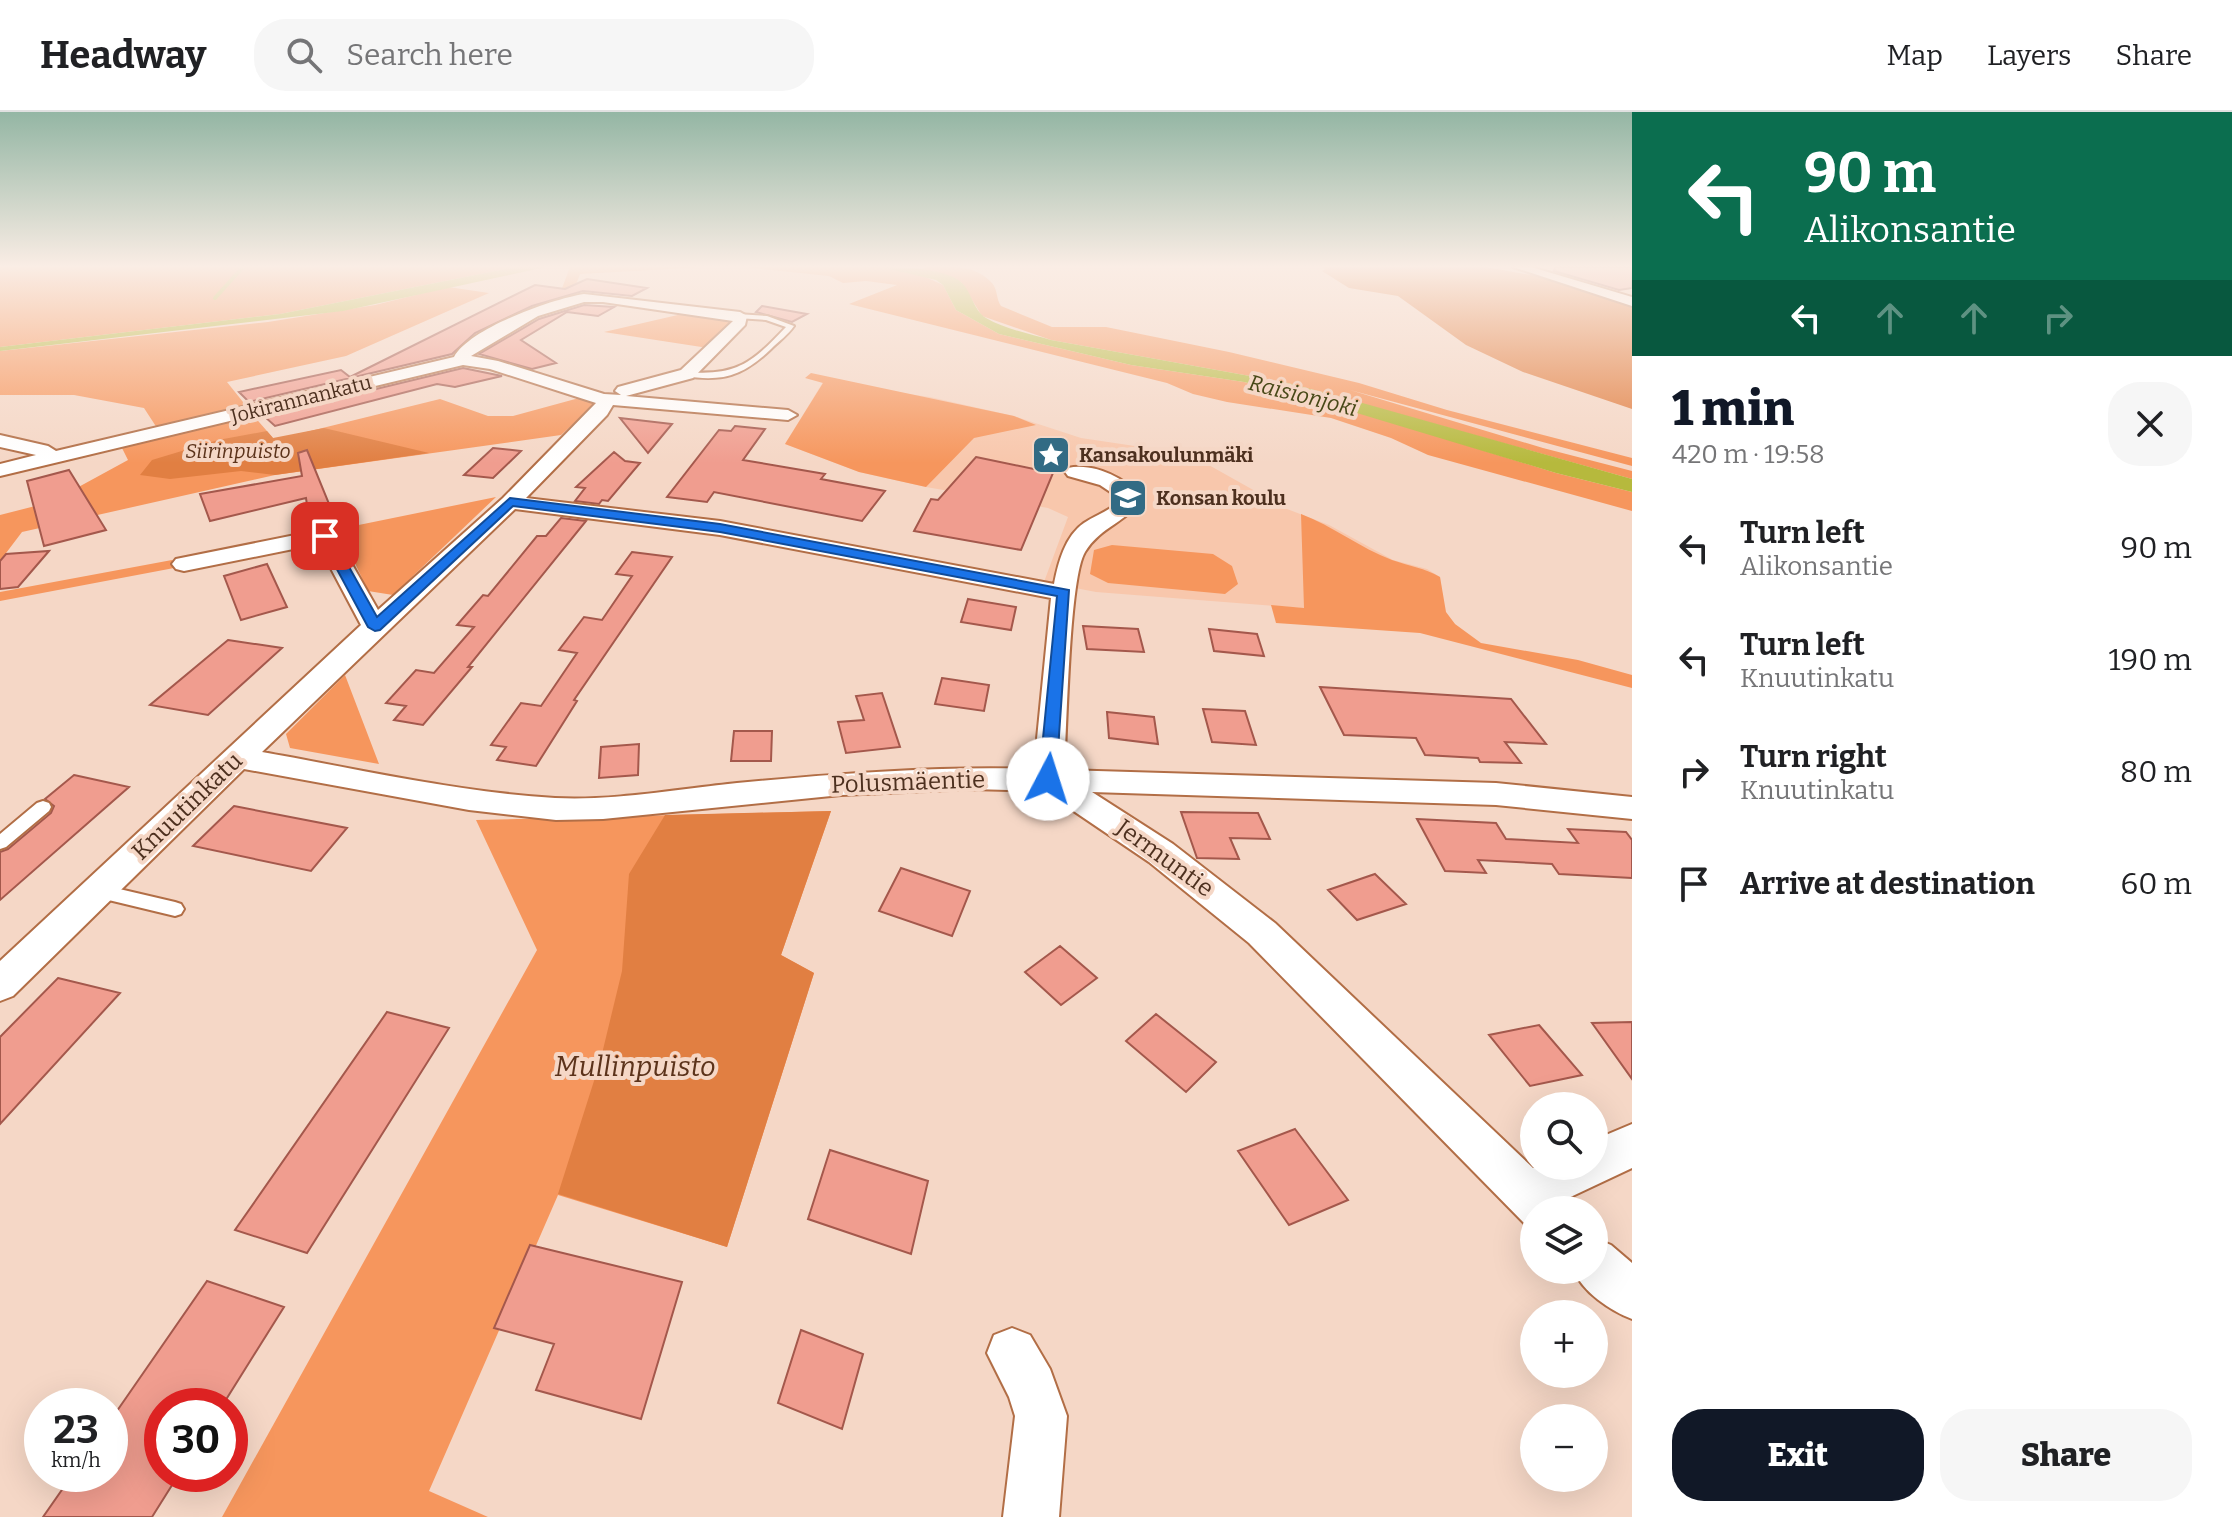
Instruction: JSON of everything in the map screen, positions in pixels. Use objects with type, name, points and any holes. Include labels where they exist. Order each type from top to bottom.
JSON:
[{"type":"street","points":[[463,360],[462,356],[469,349],[496,333]]},
{"type":"street","points":[[602,399],[687,374],[729,333]]},
{"type":"street","name":"Jokirannankatu","points":[[0,470],[463,360],[492,364],[602,399],[788,415]]},
{"type":"street","name":"Knuutinkatu","points":[[0,985],[13,957],[98,891],[510,502],[601,411],[605,403],[602,399]]},
{"type":"street","points":[[0,441],[25,445],[53,458]]},
{"type":"street","points":[[1048,779],[1066,573],[1078,542],[1089,529],[1129,505],[1132,499],[1129,493],[1100,478],[1075,472]]},
{"type":"street","points":[[510,502],[720,528],[1064,593]]},
{"type":"street","points":[[184,564],[325,536],[375,627]]},
{"type":"street","name":"Polusmäentie","points":[[237,758],[469,799],[556,809],[603,808],[841,784],[971,778],[1496,794],[1632,808]]},
{"type":"street","name":"Jermuntie","points":[[1048,779],[1161,853],[1262,933],[1529,1196]]},
{"type":"street","points":[[1608,1156],[1632,1145]]},
{"type":"street","points":[[1544,1196],[1567,1180]]},
{"type":"street","points":[[1608,1274],[1632,1295]]},
{"type":"street","points":[[1012,1353],[1032,1387],[1041,1416],[1031,1517]]},
{"type":"lane","points":[[687,374],[718,376],[741,371],[758,360],[784,333]]},
{"type":"lane","points":[[0,843],[43,807]]},
{"type":"lane","points":[[98,891],[175,909]]},
{"type":"shaded area","name":"Konsan koulu","points":[[823,382],[930,397],[1014,416],[1081,438],[1175,452],[1207,464],[1287,509],[1329,525],[1393,560],[1427,569],[1440,577],[1445,612],[1455,624],[1416,617],[1096,592],[1044,582],[1068,517],[1048,508],[859,472],[785,444]]},
{"type":"green space","points":[[0,333],[122,333],[0,347]]},
{"type":"green space","points":[[170,333],[399,333],[346,356],[227,382],[247,407],[157,428],[144,408],[74,395],[0,395],[0,351]]},
{"type":"green space","points":[[608,333],[723,333],[708,348]]},
{"type":"green space","points":[[964,333],[996,333],[1131,365],[1244,382],[1349,409],[1556,473],[1632,492],[1632,511],[1428,455],[1391,438],[1331,418],[1227,402],[1193,394],[1167,383]]},
{"type":"green space","points":[[1030,333],[1133,333],[1359,383],[1447,410],[1632,458],[1632,466],[1350,390],[1543,448],[1632,471],[1632,479],[1288,383],[1051,340]]},
{"type":"green space","points":[[1449,333],[1632,333],[1632,409],[1523,372],[1466,345]]},
{"type":"green space","points":[[811,373],[1014,416],[1036,425],[974,438],[926,487],[859,472],[785,444],[823,383],[805,378]]},
{"type":"green space","name":"Siirinpuisto","points":[[579,398],[595,404],[561,435],[275,475],[22,532],[0,561],[0,515],[51,502],[128,460],[121,446],[253,415],[273,438],[282,438],[440,399],[488,416],[513,416]]},
{"type":"green space","points":[[324,428],[429,453],[275,475],[241,471],[170,479],[140,475],[152,460],[218,440],[267,431],[273,438]]},
{"type":"green space","points":[[496,497],[393,595],[368,591],[339,529]]},
{"type":"green space","points":[[1301,514],[1380,555],[1440,577],[1446,612],[1455,624],[1481,643],[1578,660],[1632,675],[1632,688],[1420,633],[1276,623],[1271,605],[1304,608]]},
{"type":"green space","points":[[1112,545],[1213,554],[1232,566],[1238,584],[1225,594],[1108,583],[1090,574],[1094,550]]},
{"type":"green space","points":[[172,560],[174,568],[0,601],[0,592]]},
{"type":"green space","points":[[345,675],[379,764],[290,748],[286,734]]},
{"type":"green space","name":"Mullinpuisto","points":[[831,811],[781,955],[814,973],[727,1247],[558,1195],[429,1491],[488,1517],[222,1517],[236,1492],[248,1492],[248,1470],[537,950],[476,820]]},
{"type":"green space","points":[[831,811],[781,955],[814,973],[727,1247],[558,1194],[600,1062],[622,971],[629,874],[665,815]]},
{"type":"water","points":[[122,333],[158,333],[0,351],[0,347]]},
{"type":"water","name":"Raisionjoki","points":[[996,333],[1024,333],[1288,383],[1632,479],[1632,492],[1556,473],[1244,382],[1131,365]]},
{"type":"building","points":[[439,333],[476,333],[452,354],[249,402],[239,392],[341,370],[350,377]]},
{"type":"building","points":[[516,333],[533,333],[521,340],[556,363],[532,369],[479,354]]},
{"type":"building","points":[[463,368],[502,376],[455,387],[437,384],[275,426],[264,416]]},
{"type":"building","points":[[620,418],[672,424],[648,453]]},
{"type":"building","points":[[735,426],[765,429],[743,460],[825,474],[821,479],[885,491],[862,521],[714,492],[707,502],[667,497],[719,430],[731,431]]},
{"type":"building","points":[[493,448],[521,451],[493,478],[464,475]]},
{"type":"building","points":[[307,450],[336,521],[310,526],[306,498],[210,521],[200,494],[302,476],[298,453]]},
{"type":"building","points":[[614,452],[625,461],[640,463],[608,501],[602,500],[599,504],[575,501],[585,488],[576,487]]},
{"type":"building","points":[[976,457],[1053,473],[1021,550],[914,531],[931,499],[938,500]]},
{"type":"building","points":[[69,470],[106,530],[44,546],[27,481]]},
{"type":"building","points":[[561,518],[586,521],[468,667],[472,667],[423,725],[394,720],[406,706],[386,703],[416,670],[434,673],[474,627],[457,625],[483,595],[488,596],[537,536],[546,536]]},
{"type":"building","points":[[49,551],[18,587],[0,589],[0,561],[6,554]]},
{"type":"building","points":[[632,552],[672,557],[574,700],[577,701],[536,766],[497,760],[506,747],[491,745],[521,703],[541,706],[577,653],[559,650],[584,617],[602,620],[632,576],[616,574]]},
{"type":"building","points":[[267,564],[287,607],[241,620],[224,576]]},
{"type":"building","points":[[968,599],[1016,607],[1011,630],[961,622]]},
{"type":"building","points":[[1083,626],[1138,629],[1144,652],[1087,649]]},
{"type":"building","points":[[1209,629],[1257,634],[1264,656],[1214,651]]},
{"type":"building","points":[[228,640],[282,648],[208,715],[150,705]]},
{"type":"building","points":[[942,678],[989,685],[984,711],[935,704]]},
{"type":"building","points":[[1320,687],[1511,699],[1546,744],[1505,742],[1521,763],[1480,762],[1478,758],[1425,755],[1416,738],[1344,735]]},
{"type":"building","points":[[882,693],[900,747],[846,753],[838,722],[864,720],[856,696]]},
{"type":"building","points":[[1203,709],[1245,711],[1256,745],[1212,742]]},
{"type":"building","points":[[1107,712],[1154,717],[1158,744],[1109,738]]},
{"type":"building","points":[[734,731],[772,731],[771,761],[731,761]]},
{"type":"building","points":[[639,744],[638,775],[599,778],[601,747]]},
{"type":"building","points":[[74,775],[129,787],[0,900],[0,852],[8,849],[51,813],[54,806],[45,799]]},
{"type":"building","points":[[234,806],[347,828],[311,871],[193,846]]},
{"type":"building","points":[[1181,812],[1258,813],[1270,839],[1230,838],[1239,859],[1197,858]]},
{"type":"building","points":[[1417,819],[1496,823],[1506,839],[1578,843],[1568,829],[1626,832],[1632,840],[1632,878],[1559,874],[1552,864],[1478,860],[1486,873],[1445,871]]},
{"type":"building","points":[[901,868],[970,891],[952,936],[879,911]]},
{"type":"building","points":[[1375,874],[1406,904],[1357,920],[1328,890]]},
{"type":"building","points":[[1060,946],[1097,978],[1061,1005],[1025,972]]},
{"type":"building","points":[[58,978],[120,993],[0,1124],[0,1037]]},
{"type":"building","points":[[387,1012],[449,1028],[307,1253],[235,1230]]},
{"type":"building","points":[[1156,1014],[1216,1062],[1186,1092],[1126,1041]]},
{"type":"building","points":[[1632,1022],[1632,1079],[1592,1023]]},
{"type":"building","points":[[1539,1025],[1582,1075],[1530,1086],[1489,1035]]},
{"type":"building","points":[[1295,1129],[1348,1200],[1289,1225],[1238,1151]]},
{"type":"building","points":[[830,1150],[928,1181],[911,1254],[808,1219]]},
{"type":"building","points":[[530,1245],[682,1282],[641,1419],[536,1390],[554,1344],[494,1328]]},
{"type":"building","points":[[207,1281],[284,1307],[233,1388],[144,1388],[144,1492],[168,1492],[152,1517],[43,1517],[60,1492],[128,1492],[128,1395]]},
{"type":"building","points":[[801,1330],[863,1354],[842,1429],[778,1403]]},
{"type":"place","name":"Kansakoulunmäki","points":[[1051,455]]},
{"type":"place","name":"Konsan koulu","points":[[1128,498]]},
{"type":"route","points":[[325,536],[375,627],[510,502],[720,528],[1064,593],[1048,779]]}]
